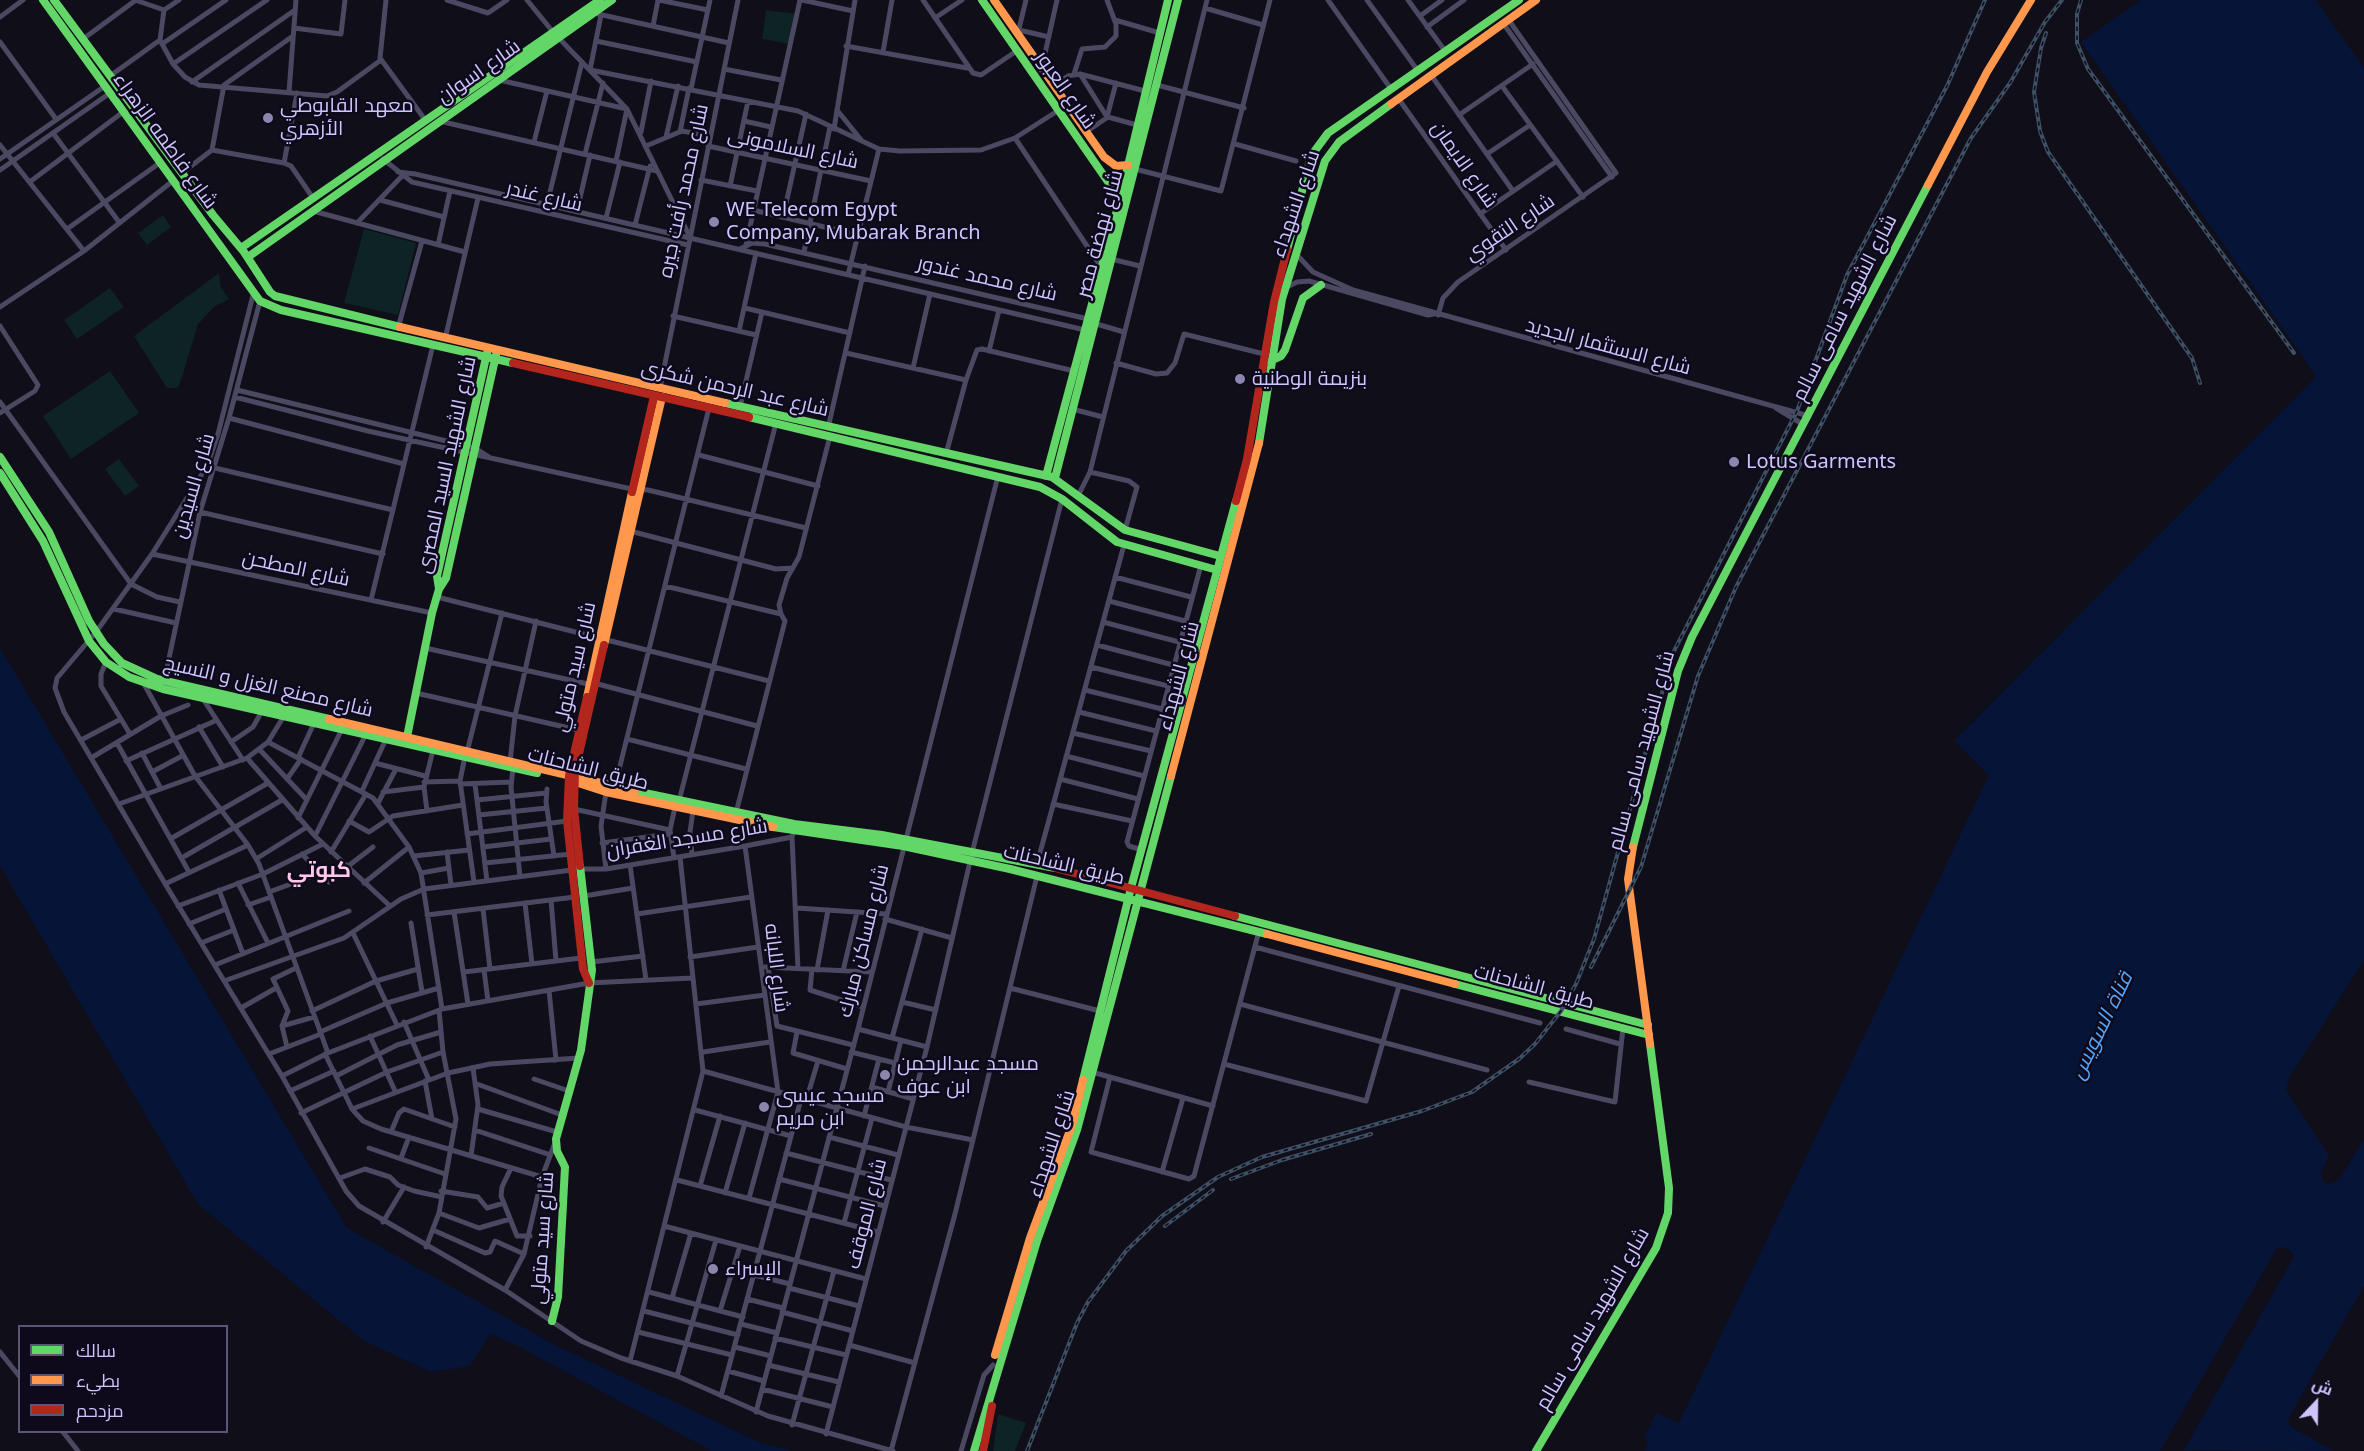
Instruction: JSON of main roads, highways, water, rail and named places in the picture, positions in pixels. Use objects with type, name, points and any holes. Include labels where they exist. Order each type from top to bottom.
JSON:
[{"type":"main road","name":"شارع فاطمه الزهراء","points":[[43,0],[204,220],[253,295],[260,301]]},
{"type":"main road","name":"شارع فاطمه الزهراء","points":[[54,0],[213,215],[248,257]]},
{"type":"main road","name":"شارع اسوان","points":[[242,248],[313,198],[438,121],[497,80],[600,0]]},
{"type":"main road","name":"شارع اسوان","points":[[248,257],[311,211],[426,120],[556,35],[597,14],[612,0]]},
{"type":"main road","name":"شارع العبور","points":[[982,0],[1120,199]]},
{"type":"main road","name":"شارع العبور","points":[[994,0],[1019,31],[1075,117],[1112,165],[1131,167]]},
{"type":"main road","name":"شارع نهضة مصر","points":[[1055,478],[1060,439],[1074,371],[1085,330],[1091,321],[1111,259],[1131,167],[1137,125],[1168,0]]},
{"type":"main road","name":"شارع نهضة مصر","points":[[1046,476],[1072,409],[1101,267],[1156,85],[1178,0]]},
{"type":"main road","name":"شارع الشهداء","points":[[968,1451],[1037,1241],[1073,1143],[1092,1072],[1142,850],[1166,775],[1252,437],[1264,354],[1311,156],[1328,133],[1519,0]]},
{"type":"main road","name":"شارع الشهداء","points":[[1135,889],[1258,446],[1270,361],[1286,287],[1325,161],[1339,142],[1536,0]]},
{"type":"main road","name":"شارع الشهيد سامى سالم","points":[[1536,1451],[1656,1248],[1665,1225],[1669,1188],[1628,869],[1672,694],[1692,637],[1987,72],[2031,0]]},
{"type":"main road","points":[[66,33],[74,27]]},
{"type":"main road","points":[[1068,122],[1075,117]]},
{"type":"main road","points":[[1311,156],[1319,162],[1325,161]]},
{"type":"main road","points":[[1304,178],[1313,175],[1318,179]]},
{"type":"main road","points":[[191,203],[198,201],[199,196]]},
{"type":"main road","points":[[204,220],[208,215],[213,215]]},
{"type":"main road","name":"شارع عبد الرحمن شكرى","points":[[248,257],[270,292],[281,299],[398,328],[433,345],[559,365],[660,388],[928,455],[1040,487],[1062,499],[1102,531],[1124,545],[1217,570]]},
{"type":"main road","points":[[1270,361],[1285,350],[1303,298],[1322,282]]},
{"type":"main road","name":"شارع عبد الرحمن شكرى","points":[[260,301],[323,320],[417,337],[445,339],[487,353]]},
{"type":"main road","points":[[302,305],[309,311],[307,316]]},
{"type":"main road","points":[[323,320],[321,315],[324,310]]},
{"type":"main road","name":"شارع الشهيد السيد المصرى","points":[[407,737],[432,613],[438,593],[446,578],[487,353]]},
{"type":"main road","name":"شارع عبد الرحمن شكرى","points":[[496,355],[557,374],[776,423],[829,432]]},
{"type":"main road","name":"شارع الشهيد السيد المصرى","points":[[470,450],[496,355]]},
{"type":"main road","points":[[557,374],[559,365]]},
{"type":"main road","name":"شارع سيد متولي","points":[[577,869],[571,854],[567,821],[578,730],[658,397]]},
{"type":"main road","name":"شارع عبد الرحمن شكرى","points":[[928,455],[946,454],[1055,478],[1125,530],[1220,556]]},
{"type":"main road","name":"شارع مصنع الغزل و النسيج","points":[[0,457],[49,532],[96,632],[118,660],[164,682],[407,737],[466,754]]},
{"type":"main road","name":"شارع مصنع الغزل و النسيج","points":[[0,473],[43,541],[89,641],[106,662],[144,684],[433,750],[466,754]]},
{"type":"main road","name":"شارع سيد متولي","points":[[602,637],[630,531],[637,489]]},
{"type":"main road","points":[[1090,521],[1098,510]]},
{"type":"main road","points":[[1102,531],[1105,523],[1111,520]]},
{"type":"main road","points":[[1201,565],[1205,560],[1205,552]]},
{"type":"main road","name":"شارع سيد متولي","points":[[590,983],[584,973],[581,958],[572,779],[591,683]]},
{"type":"main road","name":"طريق الشاحنات","points":[[466,754],[572,779],[615,786],[693,811],[793,834],[904,843]]},
{"type":"main road","name":"طريق الشاحنات","points":[[572,779],[606,792],[736,813],[971,857],[1037,876],[1133,898],[1280,937],[1648,1025]]},
{"type":"main road","name":"طريق الشاحنات","points":[[971,857],[1011,859],[1037,864],[1281,927],[1649,1035]]},
{"type":"main road","points":[[1010,869],[1013,864],[1011,859]]},
{"type":"main road","points":[[1026,873],[1024,866],[1028,863]]},
{"type":"main road","name":"شارع سيد متولي","points":[[552,1321],[558,1297],[565,1167],[557,1151],[557,1136],[579,1058],[590,983],[591,962],[579,896]]},
{"type":"main road","name":"شارع الشهداء","points":[[974,1451],[993,1365],[1030,1238],[1068,1136],[1100,1011],[1133,898]]},
{"type":"main road","points":[[1280,937],[1281,927]]},
{"type":"main road","points":[[1305,943],[1306,934]]},
{"type":"main road","points":[[983,1451],[1008,1350],[1011,1325]]},
{"type":"water","name":"قناة السويس","points":[[2141,0],[2316,0],[2364,68],[2364,960],[2289,1078],[2286,1090],[2329,1156],[2321,1172],[2323,1181],[2328,1184],[2338,1181],[2364,1140],[2364,1286],[2288,1419],[2291,1427],[2334,1451],[2184,1450],[2294,1257],[2292,1252],[2284,1247],[2277,1248],[2160,1451],[1645,1451],[1648,1444],[1645,1436],[1656,1413],[1679,1423],[1989,775],[1954,741],[2314,379],[2314,373],[2081,42]]},
{"type":"water","points":[[0,648],[347,1228],[553,1344],[759,1442],[792,1451],[712,1451],[514,1344],[490,1334],[470,1366],[431,1372],[364,1341],[198,1204],[0,866]]},
{"type":"railway","points":[[1027,1451],[1077,1323],[1088,1302],[1126,1251],[1162,1216],[1218,1177],[1262,1157],[1422,1111],[1472,1092],[1519,1059],[1535,1044],[1561,1011],[1576,984],[1594,939],[1673,653],[1797,411],[1847,275],[1947,86],[1985,0]]},
{"type":"railway","points":[[1591,967],[1641,867],[1698,676],[1736,587],[1971,138],[2010,83],[2045,22],[2062,0]]},
{"type":"railway","points":[[2081,0],[2077,14],[2077,43],[2088,69],[2294,353]]},
{"type":"railway","points":[[2046,33],[2041,48],[2034,92],[2040,131],[2048,152],[2192,358],[2200,383]]},
{"type":"railway","points":[[1231,1179],[1282,1160],[1371,1134]]},
{"type":"railway","points":[[1165,1226],[1213,1190]]},
{"type":"place","name":"معهد القابوطي الأزهري","points":[[268,118]]},
{"type":"place","name":"WE Telecom Egypt Company, Mubarak Branch","points":[[714,222]]},
{"type":"place","name":"بنزيمة الوطنية","points":[[1240,379]]},
{"type":"place","name":"Lotus Garments","points":[[1734,462]]},
{"type":"place","name":"مسجد عبدالرحمن ابن عوف","points":[[885,1075]]},
{"type":"place","name":"مسجد عيسى ابن مريم","points":[[764,1107]]},
{"type":"place","name":"الإسراء","points":[[713,1269]]},
{"type":"district","name":"كبوتي","points":[[319,871]]}]
